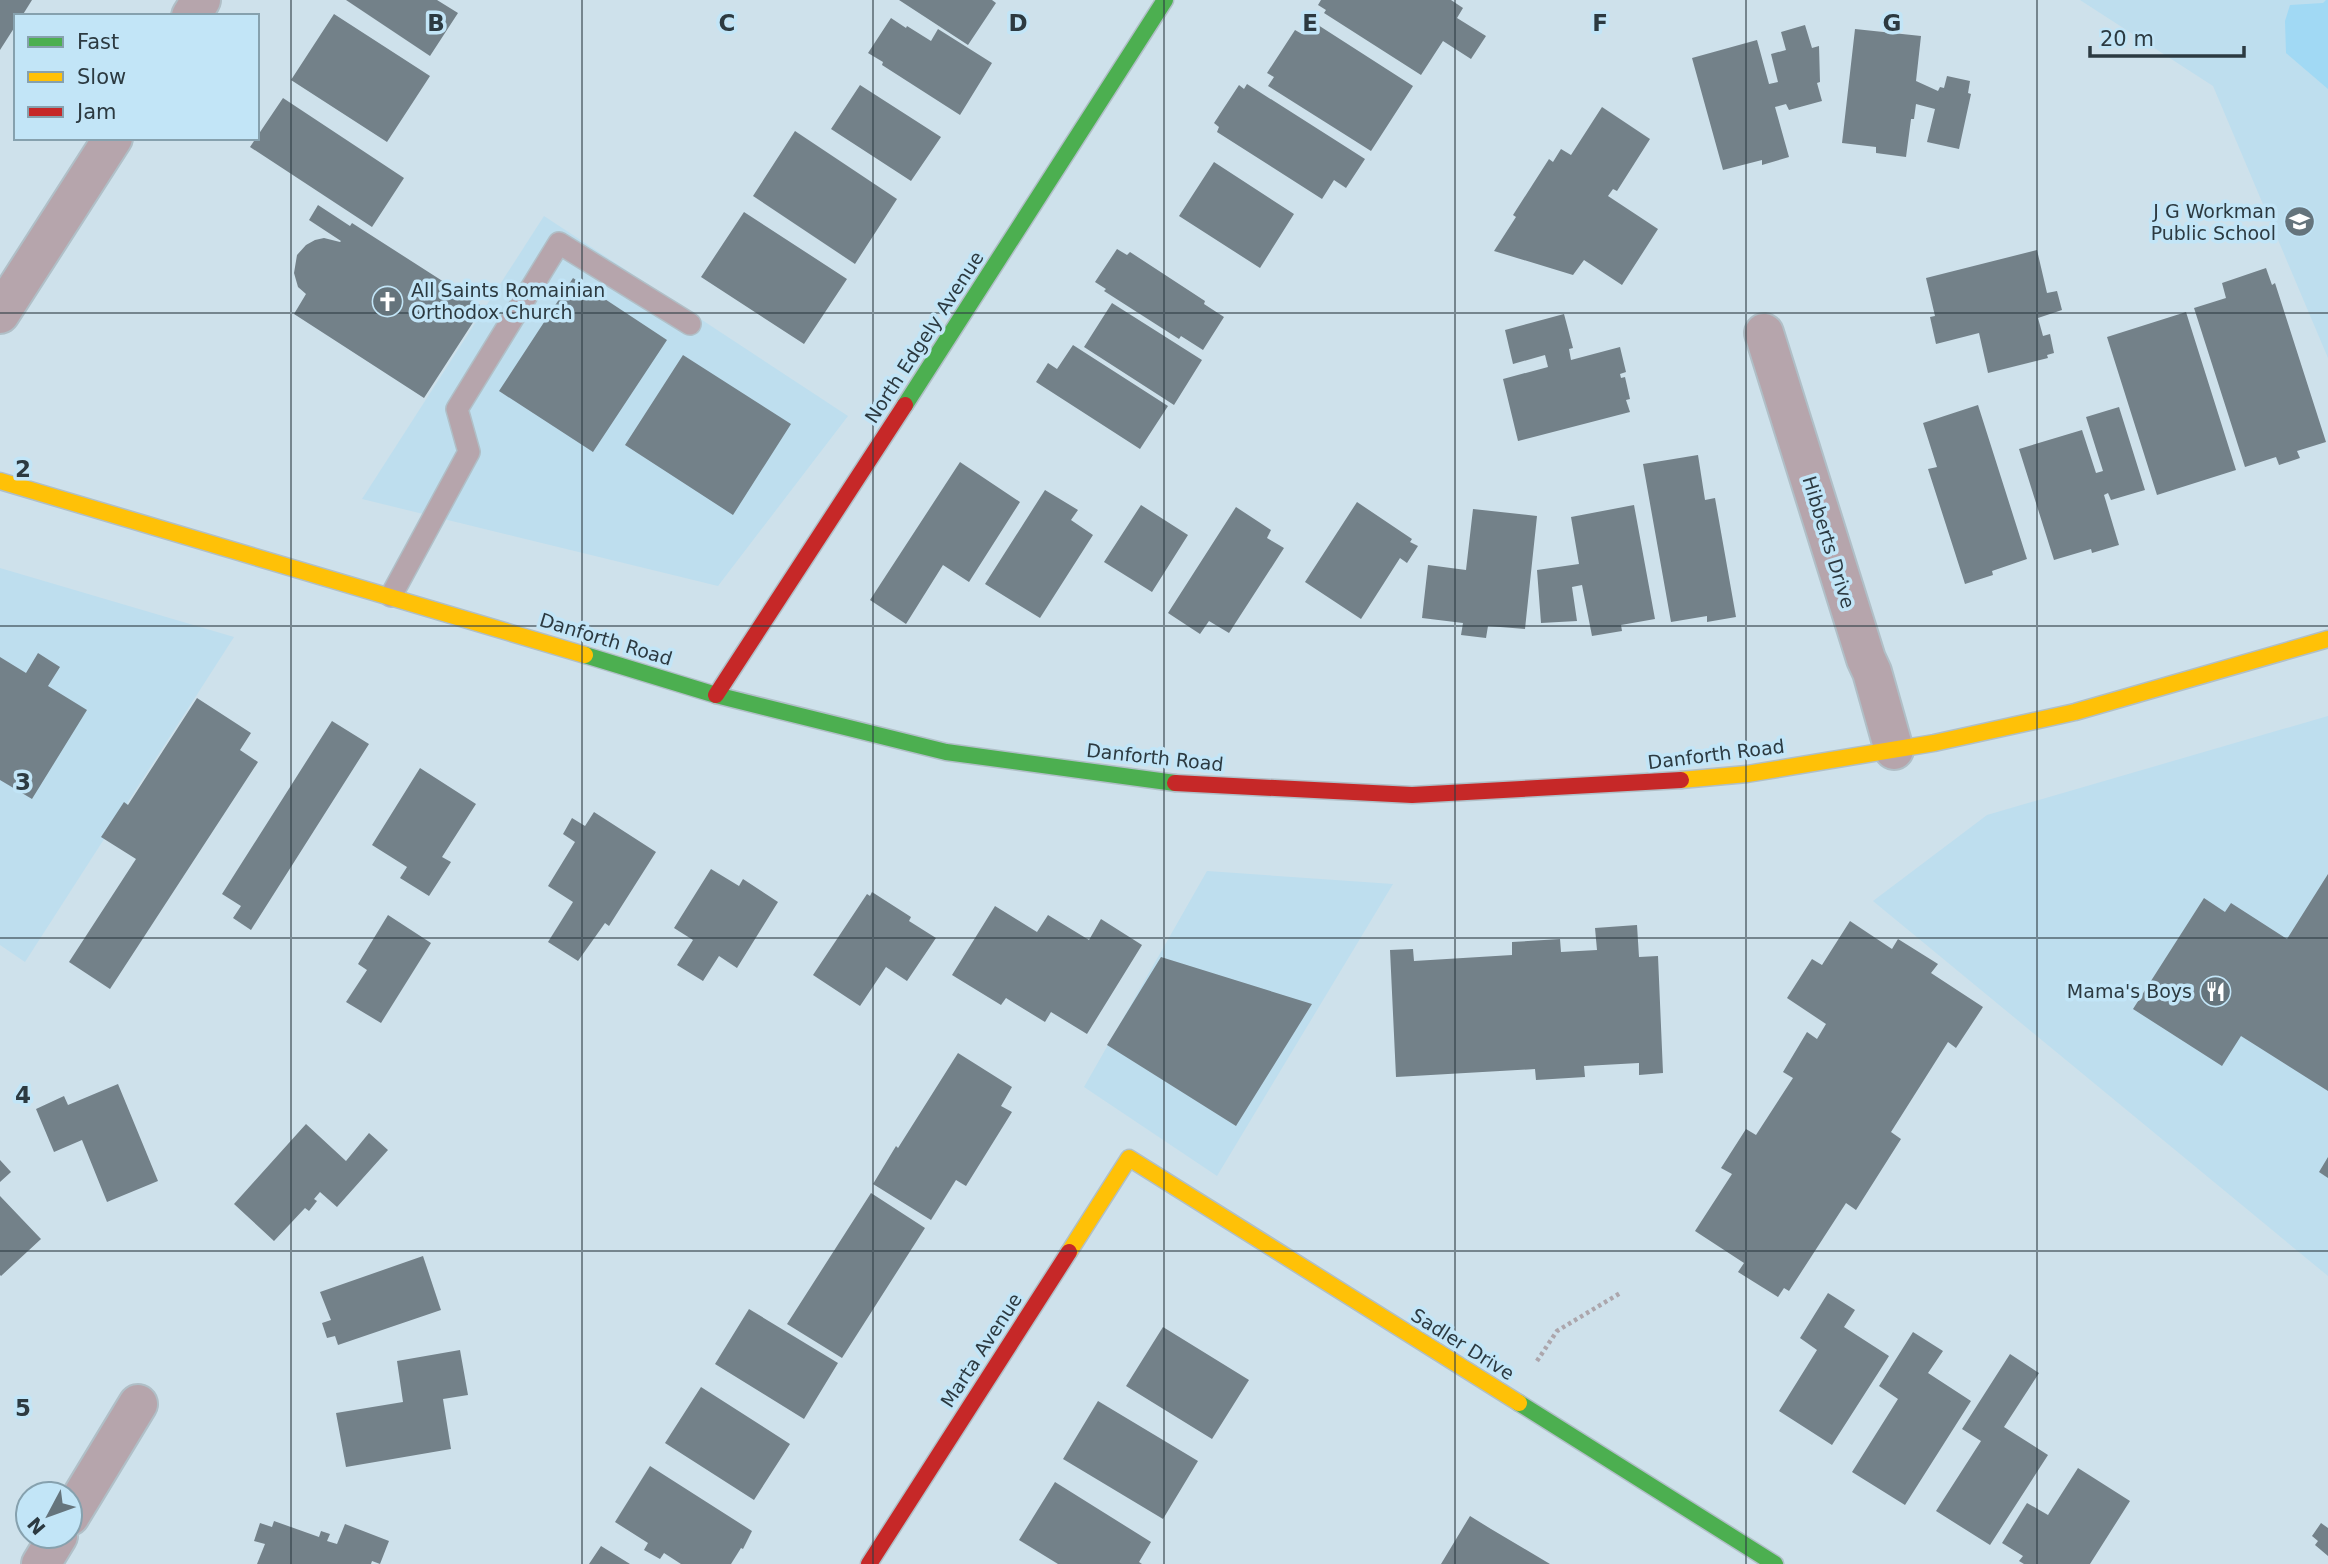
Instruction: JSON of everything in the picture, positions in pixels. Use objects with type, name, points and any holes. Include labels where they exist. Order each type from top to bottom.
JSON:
[{"type":"main road","name":"North Edgely Avenue","points":[[716,695],[1165,0]]},
{"type":"main road","name":"Danforth Road","points":[[0,481],[716,695],[946,752],[1164,782],[1412,795],[1655,783],[1747,774],[1894,750],[2075,712],[2328,639]]},
{"type":"main road","name":"Sadler Drive","points":[[1129,1158],[1511,1399],[1758,1560]]},
{"type":"main road","name":"Marta Avenue","points":[[869,1564],[1129,1158]]},
{"type":"street","points":[[0,314],[112,140]]},
{"type":"street","name":"Hibberts Drive","points":[[1764,333],[1872,672],[1894,750]]},
{"type":"street","points":[[84,1493],[138,1404]]},
{"type":"lane","points":[[391,596],[469,452],[457,408],[559,243],[691,324]]},
{"type":"path","points":[[1511,1399],[1557,1331],[1622,1292]]},
{"type":"shaded area","name":"J G Workman Public School","points":[[2080,0],[2328,0],[2328,358],[2213,86]]},
{"type":"shaded area","points":[[2326,0],[2328,89],[2286,53],[2285,21],[2290,5],[2323,3]]},
{"type":"shaded area","points":[[544,216],[848,416],[718,586],[362,499]]},
{"type":"shaded area","points":[[0,568],[234,637],[25,962],[0,945]]},
{"type":"shaded area","points":[[2328,716],[2328,1276],[1873,901],[1987,815]]},
{"type":"shaded area","points":[[1207,871],[1393,884],[1217,1176],[1084,1087]]},
{"type":"building","points":[[0,0],[32,0],[23,14],[14,14],[14,28],[0,50]]},
{"type":"building","points":[[346,0],[437,0],[458,13],[430,56]]},
{"type":"building","points":[[899,0],[992,0],[996,3],[968,45]]},
{"type":"building","points":[[1321,0],[1451,0],[1463,8],[1457,18],[1486,36],[1471,59],[1443,41],[1421,75],[1324,13],[1326,10],[1318,5]]},
{"type":"building","points":[[334,14],[430,76],[387,142],[291,80]]},
{"type":"building","points":[[891,18],[931,41],[938,29],[992,63],[960,115],[882,65],[883,62],[868,53]]},
{"type":"building","points":[[1308,22],[1316,27],[1318,25],[1413,86],[1371,151],[1268,86],[1274,77],[1267,73],[1295,30],[1302,34]]},
{"type":"building","points":[[1805,25],[1812,48],[1819,46],[1820,82],[1817,83],[1822,101],[1789,110],[1786,104],[1775,107],[1789,157],[1762,165],[1762,160],[1723,170],[1692,58],[1757,40],[1769,84],[1778,82],[1771,54],[1786,50],[1781,32]]},
{"type":"building","points":[[1855,29],[1921,36],[1916,81],[1938,91],[1940,87],[1944,88],[1947,76],[1970,81],[1968,93],[1971,94],[1959,149],[1927,142],[1935,109],[1916,104],[1914,119],[1911,119],[1906,157],[1876,153],[1876,147],[1842,143]]},
{"type":"building","points":[[1247,84],[1365,159],[1346,188],[1334,180],[1322,199],[1217,132],[1219,127],[1214,123],[1239,85],[1244,89]]},
{"type":"building","points":[[860,85],[941,137],[911,181],[831,129]]},
{"type":"building","points":[[283,98],[404,178],[372,227],[250,147],[255,140],[259,140],[259,134]]},
{"type":"building","points":[[1602,107],[1650,139],[1617,191],[1613,189],[1608,196],[1658,229],[1622,285],[1584,260],[1573,275],[1494,251],[1516,217],[1513,215],[1549,159],[1553,162],[1561,149],[1571,155]]},
{"type":"building","points":[[795,131],[897,199],[855,264],[753,196]]},
{"type":"building","points":[[1214,162],[1294,214],[1260,268],[1179,216]]},
{"type":"building","name":"All Saints Romainian Orthodox Church","points":[[318,205],[350,226],[352,223],[483,307],[424,398],[294,314],[306,294],[298,287],[294,273],[297,255],[315,240],[324,238],[341,241],[309,220]]},
{"type":"building","points":[[744,212],[847,279],[804,344],[701,277]]},
{"type":"building","points":[[1117,249],[1127,255],[1130,252],[1205,301],[1204,304],[1224,317],[1203,350],[1181,336],[1179,339],[1104,291],[1106,289],[1095,282]]},
{"type":"building","points":[[2037,250],[2047,293],[2057,291],[2062,310],[2038,318],[2043,336],[2050,334],[2054,353],[2047,355],[2048,358],[1988,373],[1979,333],[1936,344],[1930,317],[1935,316],[1926,278]]},
{"type":"building","points":[[2266,268],[2272,285],[2275,283],[2326,442],[2297,451],[2300,458],[2279,465],[2276,457],[2245,467],[2194,308],[2226,298],[2222,283]]},
{"type":"building","points":[[573,278],[667,340],[593,452],[499,391]]},
{"type":"building","points":[[1112,303],[1202,360],[1174,405],[1084,347]]},
{"type":"building","points":[[2186,312],[2236,470],[2157,495],[2107,337]]},
{"type":"building","points":[[1564,314],[1573,348],[1569,349],[1571,360],[1620,347],[1626,372],[1620,374],[1621,378],[1625,377],[1630,399],[1626,400],[1630,412],[1518,441],[1503,379],[1548,367],[1545,355],[1513,364],[1505,330]]},
{"type":"building","points":[[1073,345],[1168,406],[1140,449],[1036,382],[1048,363],[1057,369]]},
{"type":"building","points":[[683,355],[791,424],[733,515],[625,445]]},
{"type":"building","points":[[1978,405],[2027,559],[1992,571],[1993,575],[1965,584],[1928,469],[1937,467],[1923,423]]},
{"type":"building","points":[[2119,407],[2145,490],[2111,500],[2108,493],[2104,495],[2119,545],[2092,553],[2091,549],[2054,560],[2019,449],[2082,430],[2096,473],[2103,471],[2086,417]]},
{"type":"building","points":[[1698,455],[1705,500],[1715,498],[1736,617],[1707,622],[1707,616],[1671,622],[1643,464]]},
{"type":"building","points":[[960,462],[1020,502],[969,582],[943,565],[906,624],[870,600]]},
{"type":"building","points":[[1045,490],[1078,510],[1071,520],[1093,535],[1040,618],[985,584]]},
{"type":"building","points":[[1357,502],[1412,539],[1410,542],[1418,546],[1407,563],[1400,558],[1361,619],[1305,582]]},
{"type":"building","points":[[1141,505],[1188,535],[1152,592],[1104,562]]},
{"type":"building","points":[[1634,505],[1655,619],[1621,625],[1622,631],[1592,636],[1582,585],[1572,587],[1577,621],[1541,623],[1537,570],[1579,564],[1571,517]]},
{"type":"building","points":[[1236,507],[1271,530],[1267,538],[1284,548],[1229,633],[1209,621],[1200,634],[1168,613]]},
{"type":"building","points":[[1473,509],[1537,516],[1525,629],[1488,626],[1486,638],[1461,635],[1463,623],[1422,618],[1428,565],[1466,570]]},
{"type":"building","points":[[38,653],[60,667],[48,686],[87,710],[32,799],[0,780],[0,657],[26,673]]},
{"type":"building","points":[[197,698],[251,733],[240,750],[258,762],[110,989],[69,962],[136,859],[101,837],[124,802],[128,805]]},
{"type":"building","points":[[332,721],[369,744],[251,930],[233,918],[241,906],[222,894]]},
{"type":"building","points":[[420,768],[476,804],[442,857],[451,862],[429,896],[400,878],[407,867],[372,845]]},
{"type":"building","points":[[594,812],[656,852],[609,926],[605,923],[578,961],[548,942],[573,902],[548,886],[575,842],[563,834],[572,818],[585,826]]},
{"type":"building","points":[[711,869],[739,886],[743,879],[778,902],[737,968],[719,956],[703,981],[677,965],[693,940],[674,928]]},
{"type":"building","points":[[2328,874],[2328,1091],[2241,1036],[2222,1066],[2133,1009],[2204,898],[2225,912],[2231,903],[2287,939]]},
{"type":"building","points":[[872,892],[911,917],[909,921],[936,938],[907,981],[886,967],[860,1006],[813,975],[867,894],[870,896]]},
{"type":"building","points":[[995,906],[1037,932],[1048,915],[1089,940],[1101,919],[1142,945],[1087,1034],[1051,1012],[1045,1022],[1006,998],[1001,1005],[952,975]]},
{"type":"building","points":[[388,915],[431,943],[381,1023],[346,1002],[367,970],[358,964]]},
{"type":"building","points":[[1850,921],[1892,949],[1898,939],[1938,964],[1931,973],[1983,1007],[1956,1048],[1948,1042],[1891,1132],[1901,1139],[1856,1210],[1846,1203],[1789,1291],[1784,1288],[1778,1297],[1738,1272],[1744,1263],[1695,1231],[1732,1174],[1721,1168],[1746,1129],[1756,1135],[1793,1078],[1783,1072],[1807,1032],[1817,1039],[1826,1024],[1787,998],[1812,959],[1822,965]]},
{"type":"building","points":[[1637,925],[1639,957],[1658,956],[1663,1073],[1639,1075],[1639,1063],[1584,1066],[1585,1077],[1536,1080],[1535,1069],[1396,1077],[1390,950],[1413,949],[1414,961],[1512,955],[1512,942],[1560,939],[1561,952],[1597,950],[1595,928]]},
{"type":"building","points":[[1161,957],[1312,1004],[1236,1126],[1107,1045]]},
{"type":"building","points":[[958,1053],[1012,1087],[1001,1106],[1012,1112],[966,1186],[956,1180],[931,1220],[873,1184]]},
{"type":"building","points":[[118,1084],[158,1181],[107,1202],[82,1140],[54,1152],[36,1109],[64,1096],[68,1105]]},
{"type":"building","points":[[306,1124],[346,1161],[369,1133],[388,1150],[337,1207],[320,1192],[309,1211],[305,1208],[274,1241],[234,1204]]},
{"type":"building","points":[[2328,1157],[2328,1178],[2319,1172]]},
{"type":"building","points":[[0,1160],[11,1172],[0,1182]]},
{"type":"building","points":[[871,1193],[925,1228],[842,1358],[787,1324]]},
{"type":"building","points":[[0,1196],[41,1239],[1,1276],[0,1275]]},
{"type":"building","points":[[423,1256],[441,1310],[338,1345],[335,1336],[327,1338],[322,1323],[331,1320],[320,1292]]},
{"type":"building","points":[[1828,1293],[1855,1310],[1844,1327],[1889,1356],[1832,1445],[1779,1411],[1817,1350],[1800,1338]]},
{"type":"building","points":[[749,1309],[838,1363],[804,1419],[715,1364]]},
{"type":"building","points":[[1163,1327],[1249,1380],[1212,1439],[1126,1386]]},
{"type":"building","points":[[1913,1332],[1943,1351],[1928,1373],[1971,1401],[1905,1505],[1852,1472],[1898,1399],[1879,1386]]},
{"type":"building","points":[[460,1350],[468,1395],[443,1399],[451,1449],[346,1467],[336,1413],[403,1402],[397,1361]]},
{"type":"building","points":[[2010,1354],[2039,1373],[2004,1427],[2048,1455],[1990,1545],[1936,1511],[1981,1441],[1962,1429]]},
{"type":"building","points":[[701,1387],[790,1444],[754,1500],[665,1443]]},
{"type":"building","points":[[1098,1401],[1198,1461],[1163,1519],[1063,1459]]},
{"type":"building","points":[[650,1466],[752,1531],[731,1564],[681,1564],[664,1553],[660,1559],[644,1550],[648,1543],[615,1522]]},
{"type":"building","points":[[2078,1468],[2130,1501],[2090,1564],[2024,1564],[2019,1561],[2023,1556],[2002,1543],[2027,1503],[2048,1515]]},
{"type":"building","points":[[1055,1482],[1151,1542],[1139,1562],[1142,1564],[1058,1564],[1019,1540]]},
{"type":"building","points":[[1470,1516],[1491,1529],[1550,1564],[1441,1564]]},
{"type":"building","points":[[274,1521],[319,1537],[321,1531],[330,1534],[327,1541],[337,1544],[345,1524],[389,1541],[380,1564],[372,1561],[371,1564],[257,1564],[265,1544],[254,1541],[260,1523],[272,1527]]},
{"type":"building","points":[[2321,1523],[2328,1528],[2328,1556],[2315,1545],[2318,1541],[2312,1536]]},
{"type":"building","points":[[601,1546],[630,1564],[589,1564]]},
{"type":"traffic: fast","points":[[905,405],[1165,0]]},
{"type":"traffic: fast","points":[[585,655],[716,695],[946,752],[1175,783]]},
{"type":"traffic: fast","points":[[1519,1403],[1775,1564]]},
{"type":"traffic: slow","points":[[0,481],[585,655]]},
{"type":"traffic: slow","points":[[1681,780],[1747,774],[1934,743],[2075,712],[2328,639]]},
{"type":"traffic: slow","points":[[1069,1252],[1129,1158],[1519,1403]]},
{"type":"traffic: jam","points":[[716,695],[905,405]]},
{"type":"traffic: jam","points":[[1175,783],[1412,795],[1681,780]]},
{"type":"traffic: jam","points":[[869,1564],[1069,1252]]},
{"type":"place","name":"J G Workman Public School","points":[[2299,222]]},
{"type":"place","name":"All Saints Romainian Orthodox Church","points":[[388,301]]},
{"type":"place","name":"Mama's Boys","points":[[2215,991]]}]
